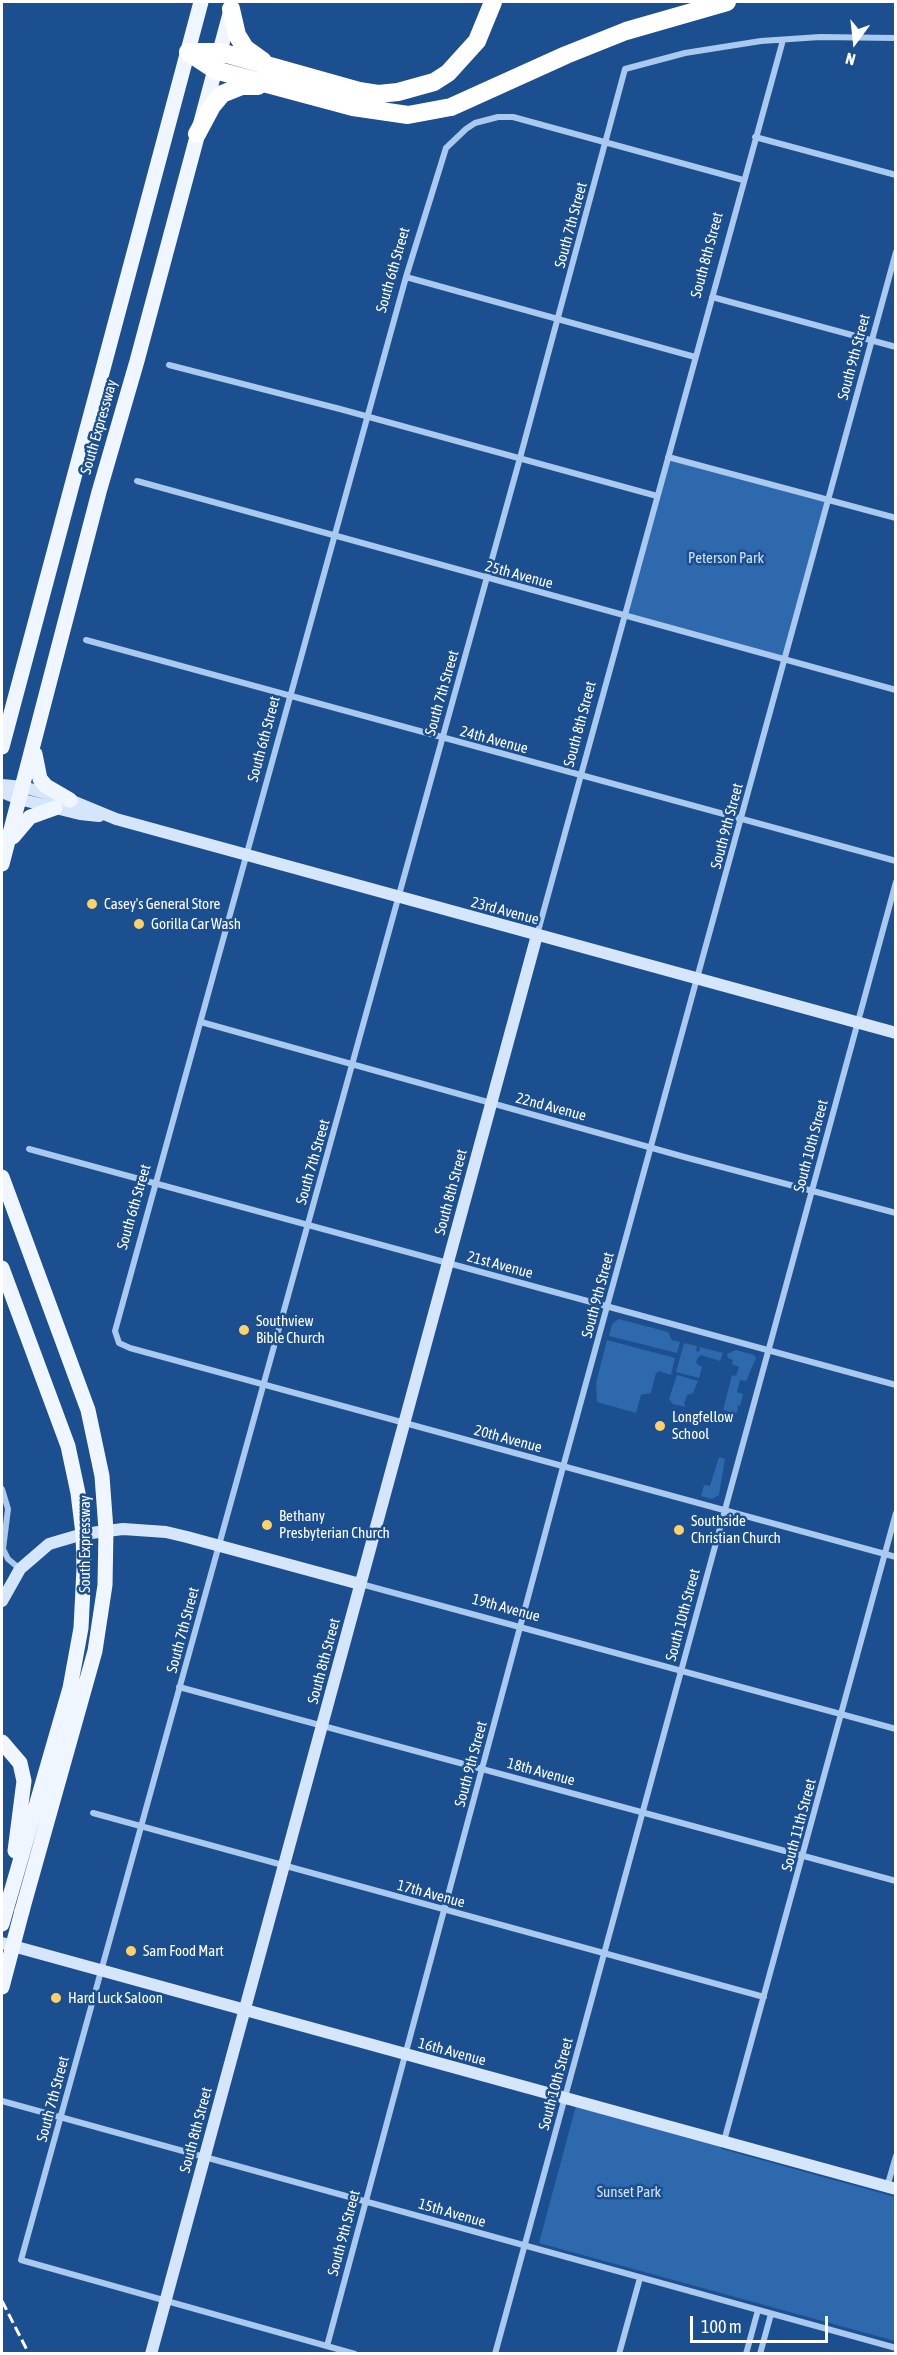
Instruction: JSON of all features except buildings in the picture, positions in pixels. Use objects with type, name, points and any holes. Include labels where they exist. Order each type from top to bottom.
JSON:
[{"type":"highway","points":[[188,52],[215,70],[378,94],[398,92],[434,82],[448,73],[477,40],[493,2]]},
{"type":"highway","points":[[188,52],[220,52],[353,107],[408,116],[451,106],[626,31],[727,2]]},
{"type":"highway","points":[[232,5],[237,35],[246,48],[291,82]]},
{"type":"highway","points":[[197,134],[212,106],[222,94],[231,89],[291,82]]},
{"type":"main road","name":"South Expressway","points":[[2,747],[201,2]]},
{"type":"main road","name":"South Expressway","points":[[2,861],[96,503],[137,361],[232,5]]},
{"type":"main road","points":[[35,739],[35,760],[40,779],[46,786],[70,800]]},
{"type":"main road","points":[[2,861],[15,833],[24,823],[40,812],[55,808]]},
{"type":"main road","name":"South Expressway","points":[[2,1178],[88,1410],[102,1476],[106,1530],[105,1585],[95,1651],[2,1987]]},
{"type":"main road","name":"South Expressway","points":[[2,1268],[68,1446],[78,1493],[83,1534],[83,1600],[76,1661],[2,1924]]},
{"type":"main road","points":[[2,1742],[20,1762],[24,1781],[6,1906]]},
{"type":"street","points":[[783,40],[810,37],[896,38]]},
{"type":"street","name":"South 7th Street","points":[[165,2301],[21,2260],[487,578],[625,69],[708,48],[783,40]]},
{"type":"street","name":"South 8th Street","points":[[151,2354],[447,1263],[783,40]]},
{"type":"street","name":"South 6th Street","points":[[117,1339],[116,1327],[406,277],[446,148],[466,129],[484,119],[498,117],[513,117],[605,142]]},
{"type":"street","points":[[755,137],[896,175]]},
{"type":"street","points":[[605,142],[743,180]]},
{"type":"street","name":"South 9th Street","points":[[327,2346],[563,1467],[896,252]]},
{"type":"street","points":[[406,277],[695,357]]},
{"type":"street","points":[[712,297],[896,346]]},
{"type":"street","points":[[169,364],[657,496]]},
{"type":"street","points":[[668,457],[896,518]]},
{"type":"street","name":"25th Avenue","points":[[137,481],[896,690]]},
{"type":"street","name":"24th Avenue","points":[[86,640],[896,861]]},
{"type":"street","name":"23rd Avenue","points":[[2,785],[55,808],[80,814],[107,816]]},
{"type":"street","name":"23rd Avenue","points":[[2,792],[70,800],[107,816],[398,898],[896,1033]]},
{"type":"street","name":"South 10th Street","points":[[495,2354],[896,882]]},
{"type":"street","name":"22nd Avenue","points":[[201,1022],[652,1148],[896,1213]]},
{"type":"street","name":"21st Avenue","points":[[29,1149],[896,1385]]},
{"type":"street","name":"20th Avenue","points":[[117,1339],[122,1345],[130,1348],[896,1557]]},
{"type":"street","points":[[2,1490],[8,1509],[3,1549],[8,1559],[20,1569]]},
{"type":"street","name":"South 11th Street","points":[[724,2142],[896,1514]]},
{"type":"street","name":"19th Avenue","points":[[106,1530],[135,1529],[166,1532],[219,1545],[896,1729]]},
{"type":"street","points":[[2,1600],[20,1569],[49,1544],[106,1530]]},
{"type":"street","name":"18th Avenue","points":[[179,1687],[896,1881]]},
{"type":"street","name":"17th Avenue","points":[[93,1813],[141,1828],[764,1996]]},
{"type":"street","name":"16th Avenue","points":[[2,1943],[891,2188]]},
{"type":"street","name":"15th Avenue","points":[[2,2101],[896,2348]]},
{"type":"street","points":[[891,2188],[896,2156]]},
{"type":"street","points":[[619,2354],[640,2278]]},
{"type":"street","points":[[165,2301],[356,2354]]},
{"type":"street","points":[[746,2354],[758,2310]]},
{"type":"street","points":[[760,2354],[771,2314]]},
{"type":"street","points":[[884,2354],[886,2345]]},
{"type":"green space","name":"Peterson Park","points":[[668,457],[828,500],[784,660],[625,616]]},
{"type":"green space","points":[[619,1319],[668,1332],[672,1340],[680,1342],[677,1353],[609,1336],[612,1324]]},
{"type":"green space","points":[[607,1340],[675,1358],[671,1375],[659,1371],[656,1373],[651,1393],[641,1395],[636,1413],[597,1402],[596,1383]]},
{"type":"green space","points":[[684,1343],[697,1346],[696,1351],[699,1352],[700,1347],[723,1353],[720,1361],[701,1355],[698,1357],[696,1363],[702,1367],[699,1378],[676,1372]]},
{"type":"green space","points":[[736,1350],[754,1355],[756,1358],[746,1381],[740,1380],[737,1392],[743,1394],[740,1406],[737,1405],[736,1414],[723,1410],[732,1375],[736,1376],[739,1367],[732,1364],[733,1360],[728,1358],[727,1354]]},
{"type":"green space","points":[[677,1375],[698,1381],[693,1393],[687,1395],[684,1404],[686,1407],[673,1404],[669,1399]]},
{"type":"green space","points":[[719,1457],[725,1459],[719,1495],[712,1499],[701,1496],[704,1485],[710,1486]]},
{"type":"green space","name":"Sunset Park","points":[[577,2102],[714,2140],[722,2149],[895,2197],[895,2341],[539,2243]]},
{"type":"railway","points":[[2,2301],[29,2354]]},
{"type":"place","name":"Casey's General Store","points":[[92,904]]},
{"type":"place","name":"Gorilla Car Wash","points":[[139,924]]},
{"type":"place","name":"Southview Bible Church","points":[[244,1330]]},
{"type":"place","name":"Longfellow School","points":[[660,1426]]},
{"type":"place","name":"Bethany Presbyterian Church","points":[[267,1525]]},
{"type":"place","name":"Southside Christian Church","points":[[679,1530]]},
{"type":"place","name":"Sam Food Mart","points":[[131,1951]]},
{"type":"place","name":"Hard Luck Saloon","points":[[56,1998]]}]
